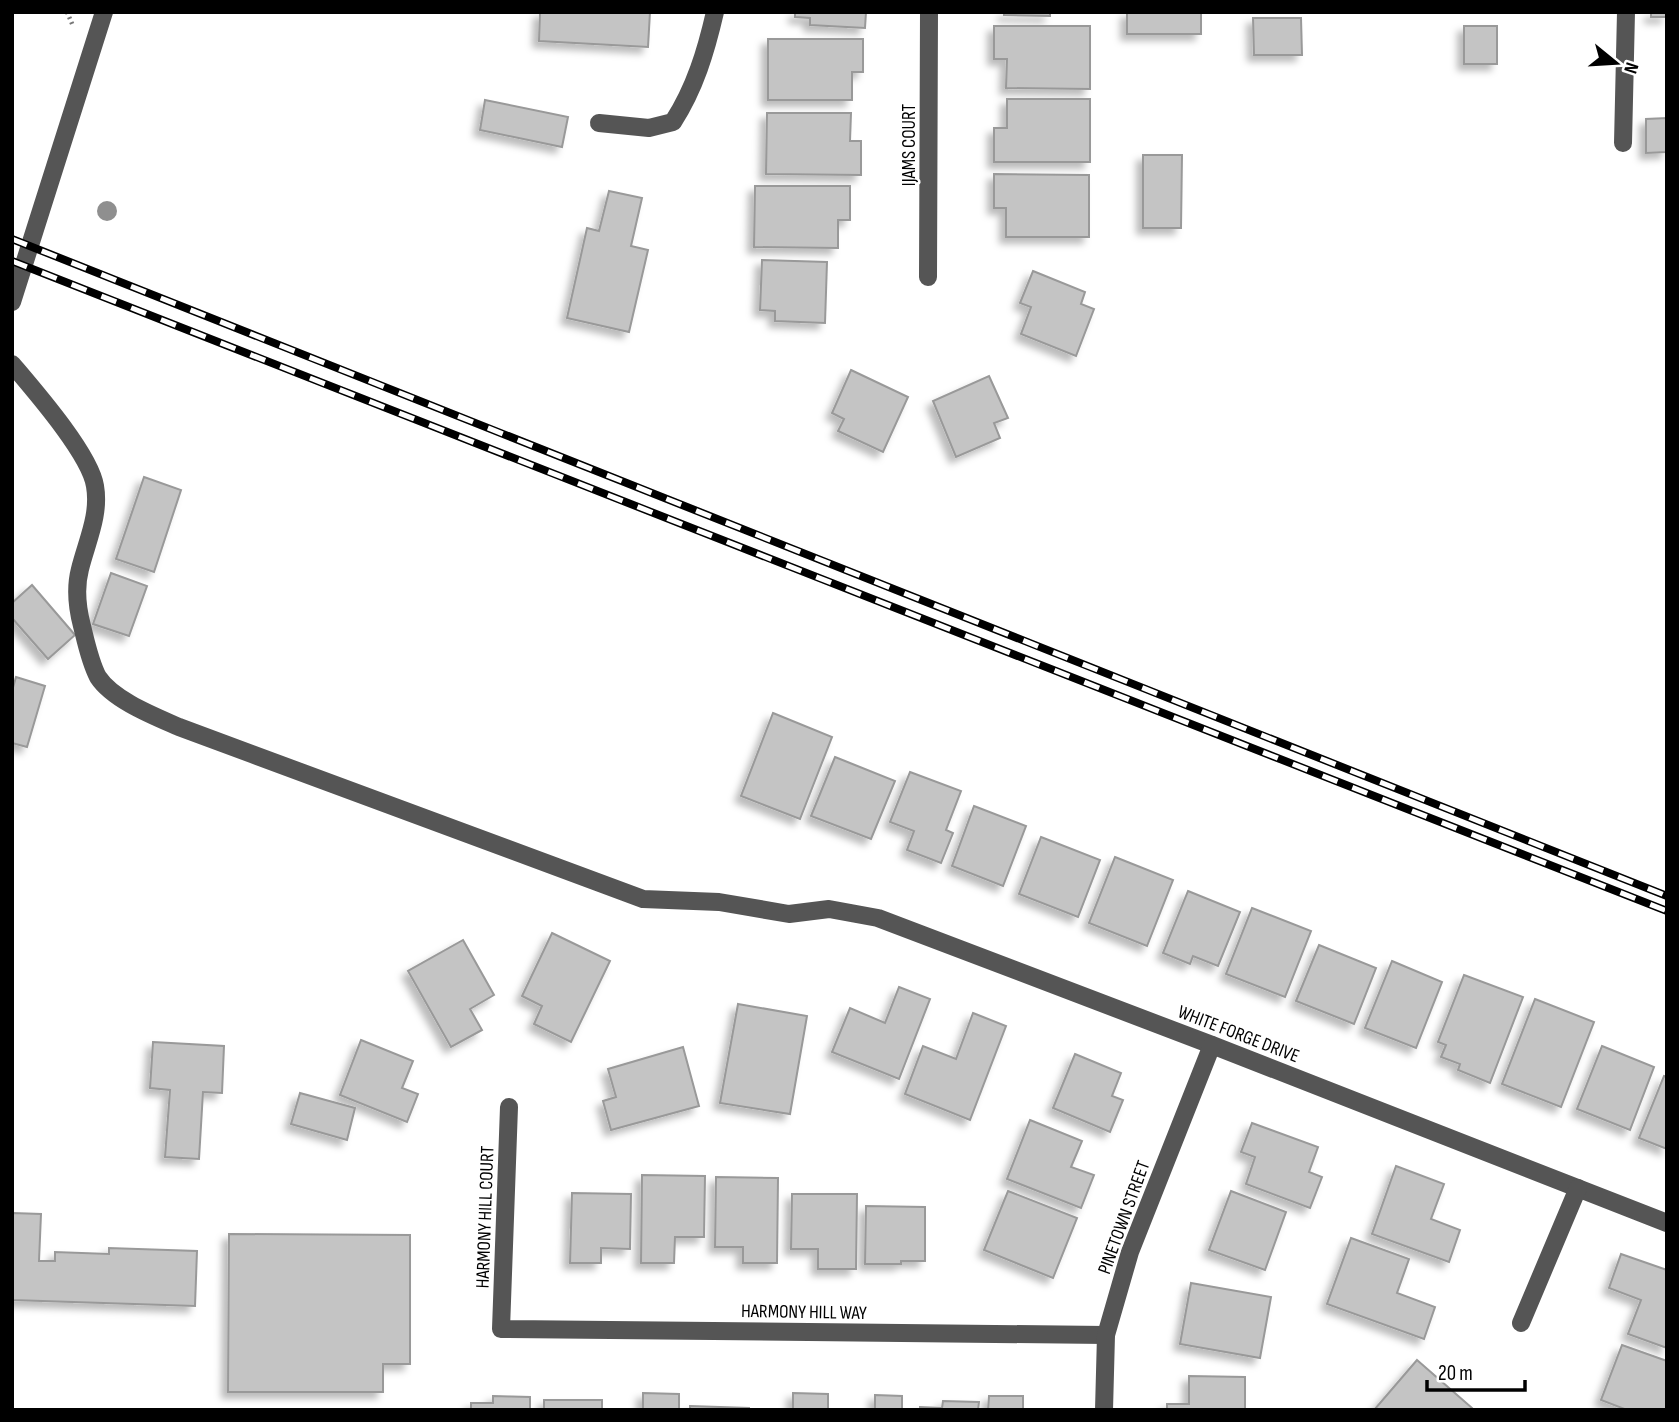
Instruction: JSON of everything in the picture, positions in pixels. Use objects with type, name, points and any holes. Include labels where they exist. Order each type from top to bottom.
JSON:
[{"type":"street","points":[[12,302],[104,12]]},
{"type":"street","points":[[599,123],[649,128],[673,122],[686,102],[704,57],[715,12]]},
{"type":"street","name":"IJAMS COURT","points":[[928,277],[929,12]]},
{"type":"street","points":[[1623,143],[1626,12]]},
{"type":"street","name":"WHITE FORGE DRIVE","points":[[12,364],[75,445],[88,465],[95,484],[94,522],[79,571],[76,596],[87,645],[99,678],[139,709],[179,727],[643,900],[719,902],[789,914],[829,909],[878,918],[1667,1223]]},
{"type":"street","name":"PINETOWN STREET","points":[[1104,1410],[1106,1335],[1130,1252],[1212,1045]]},
{"type":"street","name":"HARMONY HILL COURT","points":[[501,1329],[509,1107]]},
{"type":"street","points":[[1521,1323],[1578,1188]]},
{"type":"street","name":"HARMONY HILL WAY","points":[[501,1329],[1106,1335]]},
{"type":"building","points":[[540,12],[650,12],[648,47],[539,41]]},
{"type":"building","points":[[795,12],[866,12],[865,28],[810,25],[810,18],[795,17]]},
{"type":"building","points":[[1004,12],[1050,12],[1050,16],[1004,15]]},
{"type":"building","points":[[1127,12],[1201,12],[1201,34],[1127,34]]},
{"type":"building","points":[[1651,12],[1667,12],[1667,17],[1651,17]]},
{"type":"building","points":[[1253,18],[1301,18],[1302,55],[1254,55]]},
{"type":"building","points":[[994,26],[1090,26],[1090,89],[1006,88],[1007,59],[994,59]]},
{"type":"building","points":[[1464,26],[1497,26],[1497,64],[1464,64]]},
{"type":"building","points":[[768,39],[863,39],[863,72],[852,72],[852,100],[768,100]]},
{"type":"building","points":[[1007,99],[1090,99],[1090,162],[994,162],[994,128],[1007,128]]},
{"type":"building","points":[[485,100],[568,117],[562,147],[480,130]]},
{"type":"building","points":[[767,113],[851,113],[850,141],[861,141],[861,175],[766,174]]},
{"type":"building","points":[[1667,118],[1667,152],[1646,153],[1646,119]]},
{"type":"building","points":[[1143,155],[1182,155],[1181,228],[1143,228]]},
{"type":"building","points":[[994,174],[1089,175],[1089,237],[1006,237],[1006,208],[994,208]]},
{"type":"building","points":[[755,186],[850,186],[850,220],[838,220],[838,248],[754,247]]},
{"type":"building","points":[[609,191],[642,198],[631,246],[648,250],[629,332],[567,318],[587,228],[599,231]]},
{"type":"building","points":[[762,260],[827,262],[825,323],[775,321],[775,311],[760,310]]},
{"type":"building","points":[[1033,271],[1085,292],[1081,304],[1094,309],[1076,356],[1021,334],[1031,307],[1020,303]]},
{"type":"building","points":[[851,370],[908,397],[883,452],[838,431],[844,419],[832,413]]},
{"type":"building","points":[[989,376],[1008,418],[994,423],[1000,438],[956,457],[933,401]]},
{"type":"building","points":[[144,477],[181,490],[154,572],[116,559]]},
{"type":"building","points":[[111,573],[147,586],[129,636],[93,624]]},
{"type":"building","points":[[32,585],[75,635],[48,659],[12,618],[12,603]]},
{"type":"building","points":[[16,677],[45,686],[27,747],[12,743],[12,691]]},
{"type":"building","points":[[773,713],[832,737],[800,819],[741,796]]},
{"type":"building","points":[[835,757],[895,781],[871,839],[811,816]]},
{"type":"building","points":[[910,772],[961,791],[946,830],[953,833],[941,863],[907,850],[914,831],[890,822]]},
{"type":"building","points":[[974,806],[1026,826],[1003,886],[952,866]]},
{"type":"building","points":[[1041,837],[1100,860],[1078,917],[1019,894]]},
{"type":"building","points":[[1115,857],[1173,880],[1147,946],[1089,923]]},
{"type":"building","points":[[1188,891],[1240,912],[1218,966],[1193,956],[1190,964],[1163,953]]},
{"type":"building","points":[[1252,908],[1311,931],[1285,997],[1226,974]]},
{"type":"building","points":[[552,933],[610,961],[571,1042],[534,1024],[542,1006],[522,996]]},
{"type":"building","points":[[463,940],[494,995],[470,1009],[482,1030],[451,1047],[408,971]]},
{"type":"building","points":[[1319,945],[1376,968],[1354,1024],[1296,1001]]},
{"type":"building","points":[[1392,961],[1442,982],[1416,1048],[1365,1028]]},
{"type":"building","points":[[1464,975],[1523,997],[1490,1083],[1458,1070],[1460,1064],[1441,1057],[1446,1045],[1438,1042]]},
{"type":"building","points":[[899,987],[930,999],[899,1079],[832,1052],[850,1008],[885,1023]]},
{"type":"building","points":[[1535,999],[1594,1022],[1561,1107],[1502,1084]]},
{"type":"building","points":[[738,1004],[807,1016],[790,1114],[720,1103]]},
{"type":"building","points":[[973,1013],[1006,1026],[970,1120],[905,1094],[923,1046],[956,1059]]},
{"type":"building","points":[[361,1040],[413,1061],[402,1088],[418,1094],[407,1122],[340,1095]]},
{"type":"building","points":[[153,1042],[224,1046],[222,1093],[203,1092],[199,1159],[165,1157],[170,1090],[150,1088]]},
{"type":"building","points":[[1602,1046],[1654,1067],[1630,1130],[1577,1109]]},
{"type":"building","points":[[683,1047],[699,1106],[611,1130],[603,1101],[616,1097],[608,1069]]},
{"type":"building","points":[[1075,1054],[1121,1073],[1112,1096],[1123,1100],[1110,1132],[1053,1108]]},
{"type":"building","points":[[1664,1076],[1667,1077],[1667,1149],[1639,1138]]},
{"type":"building","points":[[300,1093],[355,1108],[347,1140],[291,1124]]},
{"type":"building","points":[[1030,1120],[1082,1141],[1071,1167],[1094,1175],[1081,1208],[1007,1179]]},
{"type":"building","points":[[1252,1123],[1318,1147],[1309,1172],[1322,1177],[1310,1208],[1246,1184],[1255,1157],[1241,1152]]},
{"type":"building","points":[[1396,1166],[1444,1184],[1431,1219],[1460,1230],[1449,1262],[1372,1234]]},
{"type":"building","points":[[642,1175],[705,1176],[704,1237],[675,1237],[674,1263],[641,1263]]},
{"type":"building","points":[[716,1177],[778,1178],[777,1263],[743,1263],[743,1247],[715,1247]]},
{"type":"building","points":[[1008,1191],[1077,1218],[1053,1278],[984,1250]]},
{"type":"building","points":[[1231,1191],[1286,1212],[1265,1270],[1209,1250]]},
{"type":"building","points":[[572,1193],[631,1194],[630,1249],[601,1248],[601,1263],[570,1263]]},
{"type":"building","points":[[792,1194],[857,1194],[856,1269],[818,1269],[818,1249],[791,1249]]},
{"type":"building","points":[[866,1206],[925,1207],[925,1261],[865,1264]]},
{"type":"building","points":[[12,1213],[41,1214],[39,1261],[55,1261],[55,1252],[109,1254],[109,1248],[197,1251],[195,1306],[12,1300]]},
{"type":"building","points":[[229,1234],[410,1235],[410,1364],[383,1364],[383,1392],[228,1392]]},
{"type":"building","points":[[1351,1238],[1409,1259],[1397,1293],[1435,1307],[1424,1339],[1327,1304]]},
{"type":"building","points":[[1621,1254],[1667,1270],[1667,1348],[1628,1334],[1641,1300],[1609,1288]]},
{"type":"building","points":[[1191,1283],[1271,1297],[1260,1358],[1180,1344]]},
{"type":"building","points":[[1622,1345],[1667,1361],[1667,1410],[1627,1410],[1601,1400]]},
{"type":"building","points":[[1417,1360],[1472,1408],[1471,1410],[1374,1410]]},
{"type":"building","points":[[1189,1376],[1245,1377],[1245,1410],[1167,1410],[1167,1404],[1189,1404]]},
{"type":"building","points":[[643,1393],[679,1394],[679,1410],[643,1410]]},
{"type":"building","points":[[793,1393],[828,1394],[828,1410],[793,1410]]},
{"type":"building","points":[[875,1395],[902,1396],[902,1410],[875,1410]]},
{"type":"building","points":[[493,1396],[530,1397],[530,1410],[471,1410],[471,1403],[493,1403]]},
{"type":"building","points":[[989,1396],[1023,1396],[1023,1410],[988,1410]]},
{"type":"building","points":[[544,1400],[602,1400],[602,1410],[544,1410]]},
{"type":"building","points":[[943,1401],[979,1402],[978,1410],[920,1410],[920,1407],[942,1408]]},
{"type":"building","points":[[690,1406],[749,1408],[749,1410],[690,1410]]},
{"type":"railway","points":[[12,239],[1667,896]]},
{"type":"railway","points":[[12,261],[1667,911]]}]
